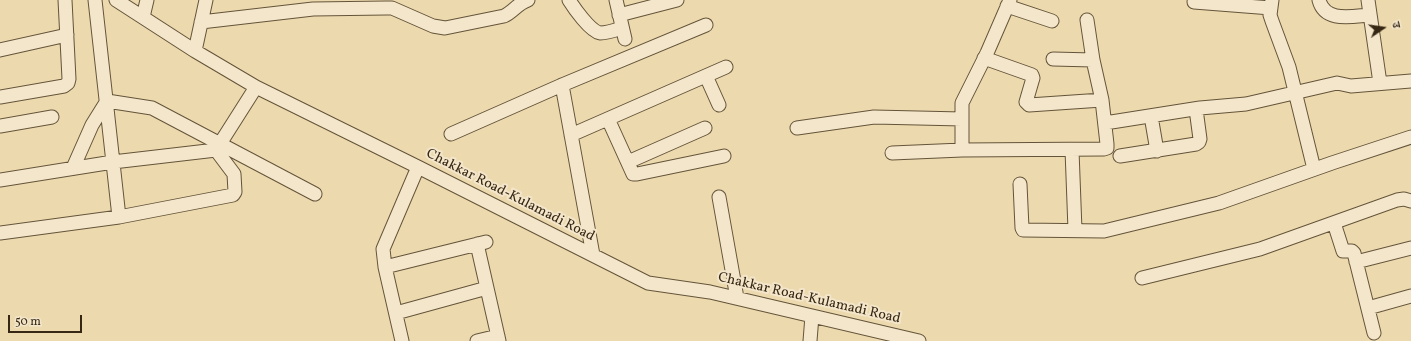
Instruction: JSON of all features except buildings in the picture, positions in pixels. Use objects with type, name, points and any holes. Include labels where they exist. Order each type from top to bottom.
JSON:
[{"type":"street","points":[[0,97],[64,86],[68,83],[65,0]]},
{"type":"street","points":[[95,0],[120,217]]},
{"type":"street","name":"Chakkar Road-Kulamadi Road","points":[[116,0],[195,51],[256,87],[418,167],[648,284],[710,292],[919,341]]},
{"type":"street","points":[[143,17],[147,0]]},
{"type":"street","points":[[195,51],[206,0]]},
{"type":"street","points":[[313,9],[332,0]]},
{"type":"street","points":[[202,22],[313,9],[392,8],[433,26],[445,28],[508,15],[520,3],[528,0]]},
{"type":"street","points":[[569,0],[578,15],[596,31],[624,34],[616,0]]},
{"type":"street","points":[[620,15],[677,0]]},
{"type":"street","points":[[1319,0],[1326,12],[1336,16],[1370,15]]},
{"type":"street","points":[[1368,0],[1380,83]]},
{"type":"street","points":[[1194,2],[1271,4],[1272,21],[1289,67],[1314,169]]},
{"type":"street","points":[[962,150],[963,99],[984,58],[1009,3],[1052,21]]},
{"type":"street","points":[[892,153],[962,150],[1101,150],[1107,148],[1110,122],[1102,100],[1093,60],[1087,20]]},
{"type":"street","points":[[450,134],[562,85],[706,25]]},
{"type":"street","points":[[0,50],[67,35]]},
{"type":"street","points":[[984,58],[1032,75],[1033,78],[1026,102],[1029,105],[1102,100]]},
{"type":"street","points":[[1053,59],[1093,60]]},
{"type":"street","points":[[571,135],[726,67]]},
{"type":"street","points":[[706,76],[719,106]]},
{"type":"street","points":[[1110,122],[1196,108],[1246,104],[1295,94],[1337,83],[1351,86],[1380,83],[1411,83]]},
{"type":"street","points":[[562,85],[592,255]]},
{"type":"street","points":[[0,180],[218,147],[256,87]]},
{"type":"street","points":[[107,101],[152,108],[218,147],[315,194]]},
{"type":"street","points":[[73,168],[92,125],[107,101]]},
{"type":"street","points":[[1120,156],[1196,144],[1200,139],[1196,108]]},
{"type":"street","points":[[0,126],[52,116]]},
{"type":"street","points":[[1151,116],[1157,151]]},
{"type":"street","points":[[797,128],[874,117],[962,119]]},
{"type":"street","points":[[608,119],[633,174],[724,156]]},
{"type":"street","points":[[628,162],[705,128]]},
{"type":"street","points":[[1020,184],[1023,230],[1075,230],[1100,232],[1219,203],[1314,169],[1411,137]]},
{"type":"street","points":[[0,233],[120,217],[233,195],[235,192],[234,174],[218,147]]},
{"type":"street","points":[[1072,150],[1075,230]]},
{"type":"street","points":[[402,341],[385,267],[383,249],[418,167]]},
{"type":"street","points":[[719,197],[737,298]]},
{"type":"street","points":[[1142,278],[1260,249],[1397,200],[1410,200]]},
{"type":"street","points":[[1334,223],[1342,249],[1345,252],[1352,251],[1374,333]]},
{"type":"street","points":[[385,267],[482,243],[487,288],[498,339],[477,341]]},
{"type":"street","points":[[1356,262],[1411,248]]},
{"type":"street","points":[[396,313],[487,288]]},
{"type":"street","points":[[1368,308],[1411,296]]},
{"type":"street","points":[[810,341],[812,316]]}]
